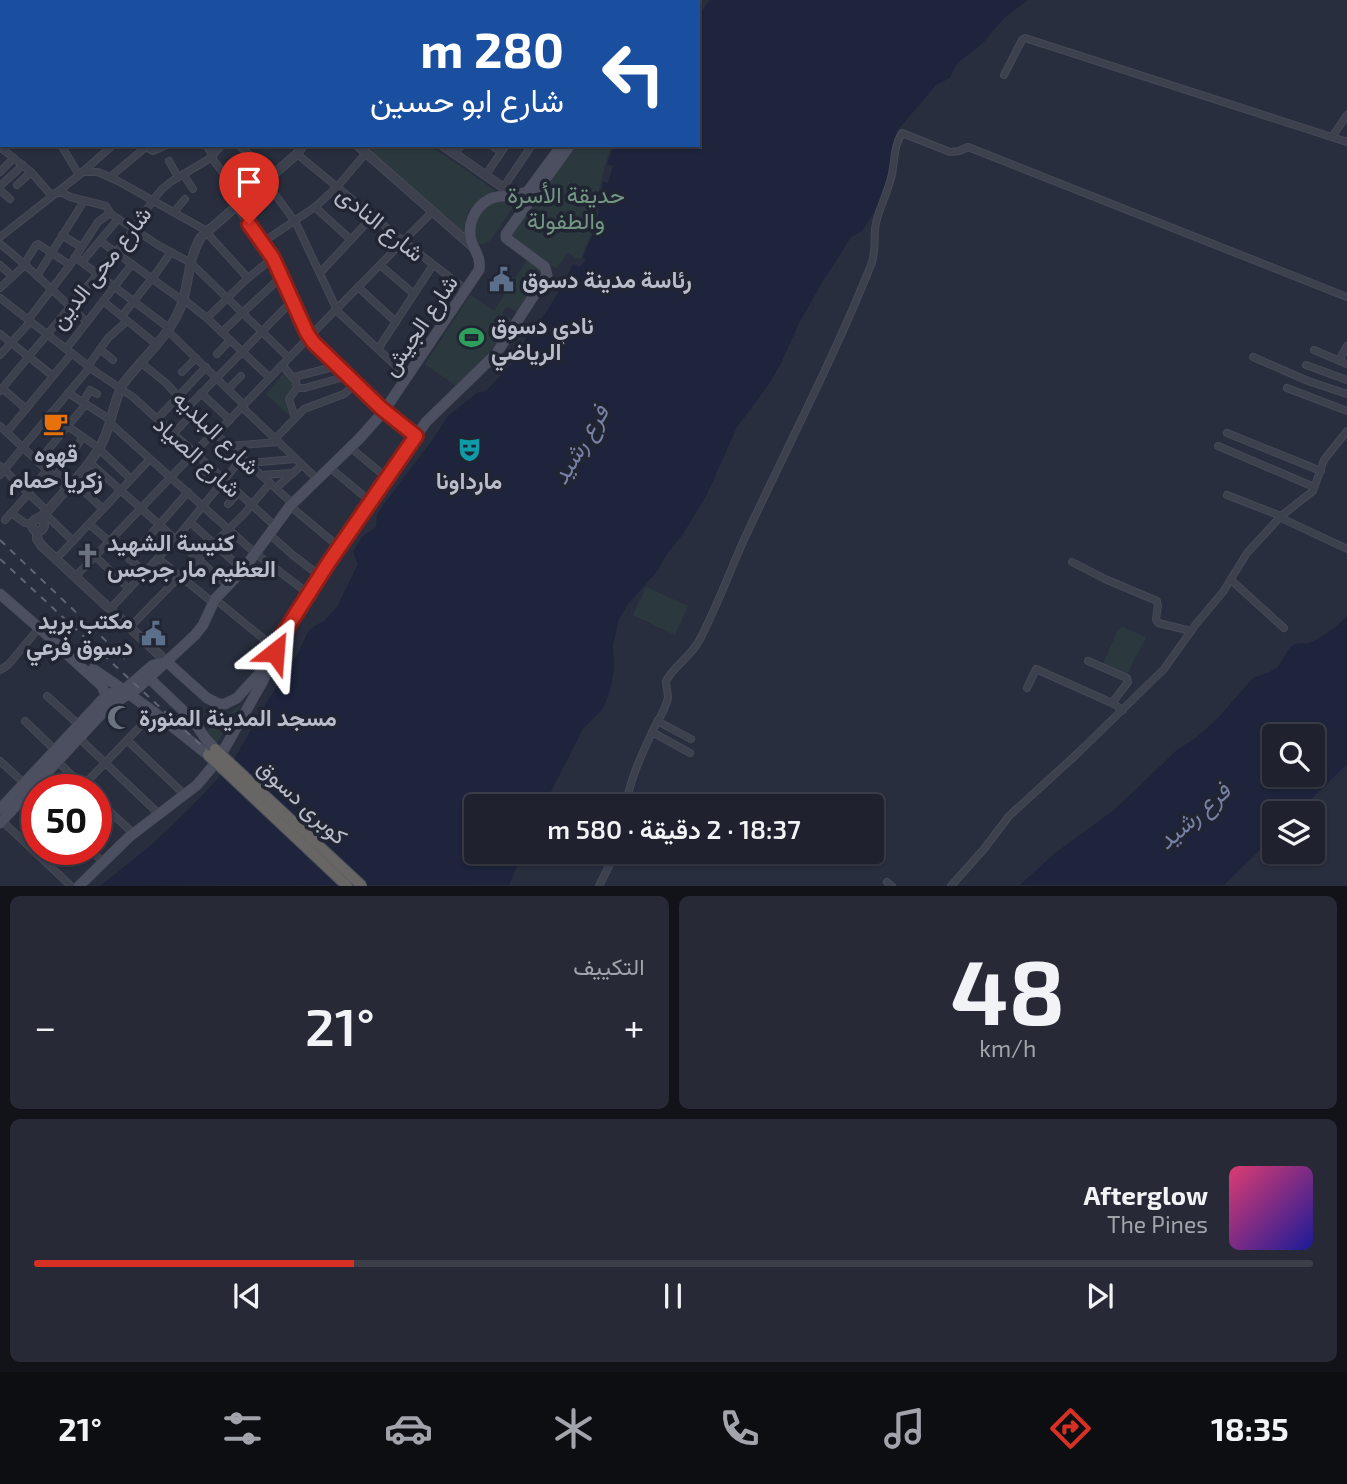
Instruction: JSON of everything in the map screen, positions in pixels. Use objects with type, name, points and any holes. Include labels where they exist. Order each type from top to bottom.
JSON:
[{"type":"highway","name":"كوبرى دسوق","points":[[212,752],[347,886]]},
{"type":"highway","name":"كوبرى دسوق","points":[[212,752],[362,886]]},
{"type":"main road","name":"شارع الجيش","points":[[41,774],[110,706],[149,678],[199,630],[214,601],[243,570],[291,505],[384,411],[480,266],[470,230],[476,212],[490,199],[522,194],[531,188],[561,147]]},
{"type":"main road","points":[[112,854],[197,785],[218,760],[264,679],[283,634],[370,501],[432,415],[496,354],[545,279],[545,267],[506,238],[507,232],[569,147]]},
{"type":"main road","points":[[0,594],[103,685],[106,696]]},
{"type":"main road","points":[[54,641],[63,644],[102,676],[212,752]]},
{"type":"main road","points":[[167,662],[212,702],[225,704],[237,698],[274,654]]},
{"type":"main road","name":"شارع الجيش","points":[[127,692],[150,667],[167,662]]},
{"type":"main road","points":[[149,678],[193,720],[212,752]]},
{"type":"main road","name":"شارع الجيش","points":[[37,774],[78,724],[106,696],[117,691],[127,692]]},
{"type":"main road","name":"شارع الجيش","points":[[1,807],[21,791]]},
{"type":"main road","name":"شارع الجيش","points":[[1,822],[21,795]]},
{"type":"main road","points":[[79,886],[100,865]]},
{"type":"street","points":[[1004,75],[1025,38],[1347,142]]},
{"type":"street","points":[[1332,137],[1347,116]]},
{"type":"street","points":[[628,794],[668,697],[666,681],[698,642],[718,602],[873,262],[877,220],[888,192],[895,152],[902,133],[948,151],[967,147],[981,152],[1347,297]]},
{"type":"street","points":[[0,147],[54,195]]},
{"type":"street","points":[[65,147],[81,174]]},
{"type":"street","points":[[0,237],[81,174],[111,147]]},
{"type":"street","points":[[110,177],[145,147]]},
{"type":"street","points":[[207,147],[244,200]]},
{"type":"street","name":"شارع محى الدين","points":[[1,390],[116,252],[153,200],[167,185],[212,156],[220,147]]},
{"type":"street","points":[[240,147],[274,175]]},
{"type":"street","points":[[35,525],[99,448],[121,388],[177,315],[198,243],[206,232],[274,175],[302,147]]},
{"type":"street","points":[[359,147],[475,249]]},
{"type":"street","points":[[444,147],[514,195]]},
{"type":"street","points":[[452,153],[460,147]]},
{"type":"street","points":[[494,147],[501,152]]},
{"type":"street","points":[[485,176],[505,147]]},
{"type":"street","points":[[503,188],[531,147]]},
{"type":"street","name":"شارع النادى","points":[[297,154],[466,290]]},
{"type":"street","points":[[262,242],[315,207],[337,187],[365,154]]},
{"type":"street","points":[[0,172],[14,158]]},
{"type":"street","points":[[169,161],[193,189]]},
{"type":"street","points":[[10,199],[0,188],[23,165]]},
{"type":"street","points":[[17,185],[31,172]]},
{"type":"street","points":[[81,174],[98,172],[174,212],[206,232],[248,278]]},
{"type":"street","points":[[265,182],[294,221],[336,309],[408,377]]},
{"type":"street","points":[[54,195],[62,193],[67,197],[106,206],[118,219],[191,263],[289,358]]},
{"type":"street","points":[[174,212],[185,199]]},
{"type":"street","points":[[37,276],[84,201]]},
{"type":"street","points":[[236,207],[273,258],[315,345],[384,411],[416,436]]},
{"type":"street","points":[[315,207],[351,240]]},
{"type":"street","points":[[75,577],[432,212]]},
{"type":"street","points":[[0,355],[29,321],[98,222],[110,213]]},
{"type":"street","points":[[320,273],[373,216]]},
{"type":"street","points":[[82,262],[118,219]]},
{"type":"street","points":[[62,235],[81,247]]},
{"type":"street","points":[[100,241],[207,318],[270,378]]},
{"type":"street","points":[[0,244],[25,263],[87,322]]},
{"type":"street","points":[[0,288],[25,263],[37,244],[70,265]]},
{"type":"street","points":[[73,541],[29,492],[2,470],[89,366],[171,251]]},
{"type":"street","points":[[75,257],[168,329],[317,479]]},
{"type":"street","points":[[207,318],[273,258]]},
{"type":"street","points":[[7,432],[53,376],[87,322],[132,264]]},
{"type":"street","points":[[0,265],[12,276]]},
{"type":"street","points":[[380,265],[414,294]]},
{"type":"street","points":[[378,349],[433,265]]},
{"type":"street","points":[[222,332],[281,278]]},
{"type":"street","points":[[358,287],[396,322]]},
{"type":"street","name":"شارع الصياد","points":[[0,299],[121,388],[158,419],[251,505],[294,556],[320,576]]},
{"type":"street","points":[[103,301],[156,344]]},
{"type":"street","points":[[174,433],[201,393],[292,301]]},
{"type":"street","points":[[0,334],[53,376]]},
{"type":"street","points":[[108,338],[117,345]]},
{"type":"street","points":[[217,354],[230,340]]},
{"type":"street","points":[[1314,350],[1343,362],[1347,346]]},
{"type":"street","points":[[100,349],[113,360]]},
{"type":"street","points":[[1254,357],[1308,381],[1347,394]]},
{"type":"street","points":[[182,372],[196,358]]},
{"type":"street","name":"شارع البلديه","points":[[141,362],[339,547]]},
{"type":"street","points":[[282,365],[295,377],[297,388],[289,399],[295,418]]},
{"type":"street","points":[[1306,365],[1347,380]]},
{"type":"street","points":[[295,377],[337,366]]},
{"type":"street","points":[[158,419],[206,367]]},
{"type":"street","points":[[228,389],[241,376]]},
{"type":"street","points":[[297,388],[347,376]]},
{"type":"street","points":[[229,446],[277,441],[295,418],[308,407],[344,394],[356,384]]},
{"type":"street","points":[[1287,388],[1347,411]]},
{"type":"street","points":[[1,390],[26,409]]},
{"type":"street","points":[[38,462],[85,403],[89,390],[97,394]]},
{"type":"street","points":[[68,393],[110,422],[256,553],[309,594]]},
{"type":"street","points":[[201,393],[230,420]]},
{"type":"street","points":[[50,414],[99,448],[131,480]]},
{"type":"street","points":[[0,426],[55,477],[70,484],[103,509]]},
{"type":"street","points":[[951,886],[979,856],[1009,816],[1164,669],[1223,592],[1247,553],[1280,517],[1310,494],[1327,456],[1347,431]]},
{"type":"street","points":[[1227,433],[1321,471]]},
{"type":"street","points":[[55,477],[83,437]]},
{"type":"street","points":[[1218,446],[1314,487]]},
{"type":"street","points":[[351,447],[387,478]]},
{"type":"street","points":[[55,559],[150,459]]},
{"type":"street","points":[[110,609],[175,540],[224,480],[245,460],[296,459]]},
{"type":"street","points":[[89,462],[228,586]]},
{"type":"street","points":[[130,627],[251,505],[302,464]]},
{"type":"street","points":[[200,477],[209,466]]},
{"type":"street","points":[[329,467],[370,501]]},
{"type":"street","points":[[5,520],[47,470]]},
{"type":"street","points":[[261,474],[293,473]]},
{"type":"street","points":[[129,559],[188,492]]},
{"type":"street","points":[[228,504],[239,493]]},
{"type":"street","points":[[1227,495],[1347,549]]},
{"type":"street","points":[[11,513],[24,523],[35,525]]},
{"type":"street","points":[[190,522],[243,570]]},
{"type":"street","points":[[89,524],[145,572]]},
{"type":"street","points":[[35,525],[39,543],[167,662]]},
{"type":"street","points":[[95,556],[129,589]]},
{"type":"street","points":[[158,558],[214,601],[274,654]]},
{"type":"street","points":[[1072,562],[1157,601],[1158,623],[1191,631]]},
{"type":"street","points":[[1231,580],[1284,628]]},
{"type":"street","points":[[0,670],[8,665],[39,628]]},
{"type":"street","points":[[1088,661],[1128,679],[1112,703]]},
{"type":"street","points":[[1027,688],[1036,669],[1123,710]]},
{"type":"street","points":[[47,695],[78,724]]},
{"type":"street","points":[[95,774],[155,712]]},
{"type":"street","points":[[25,721],[55,750]]},
{"type":"street","points":[[657,721],[691,739]]},
{"type":"street","points":[[652,733],[690,753]]},
{"type":"street","points":[[79,738],[159,814]]},
{"type":"street","points":[[127,740],[185,795]]},
{"type":"street","points":[[0,761],[21,778]]},
{"type":"street","points":[[57,761],[70,774]]},
{"type":"street","points":[[112,814],[133,834]]},
{"type":"street","points":[[1,822],[21,839]]},
{"type":"street","points":[[599,886],[610,864]]},
{"type":"street","points":[[49,865],[71,886]]},
{"type":"green space","points":[[364,147],[432,147],[496,191],[477,202],[469,211],[465,233]]},
{"type":"green space","name":"حديقة الأسرة والطفولة","points":[[573,147],[611,147],[598,195],[595,224],[581,258],[568,252],[556,268],[510,234]]},
{"type":"green space","points":[[508,199],[518,200],[491,240],[478,243],[476,225],[481,213],[492,204]]},
{"type":"green space","name":"نادي دسوق الرياضي","points":[[527,260],[540,269],[542,276],[518,313],[507,306],[502,313],[512,320],[511,322],[472,372],[456,386],[425,364],[470,295],[494,311]]},
{"type":"green space","points":[[284,373],[293,380],[293,389],[284,398],[290,416],[266,394]]},
{"type":"green space","points":[[646,587],[688,606],[675,635],[633,615]]},
{"type":"green space","points":[[1123,627],[1146,637],[1126,676],[1102,666],[1118,630]]},
{"type":"green space","points":[[243,703],[215,746],[205,732]]},
{"type":"water","name":"فرع رشيد","points":[[710,0],[1028,0],[1004,18],[981,45],[955,66],[950,78],[936,85],[897,131],[889,184],[873,214],[862,231],[851,237],[823,281],[769,384],[737,427],[707,494],[683,534],[619,619],[613,645],[614,668],[608,696],[602,710],[583,729],[550,794],[464,794],[464,864],[518,864],[509,885],[100,886],[149,847],[231,765],[308,632],[324,621],[337,607],[358,564],[353,552],[363,536],[376,527],[377,515],[384,504],[448,416],[477,393],[486,391],[512,363],[526,338],[547,311],[573,264],[579,267],[586,260],[583,257],[597,224],[603,182],[608,183],[613,166],[607,164],[613,147],[700,147],[700,13]]},
{"type":"water","name":"فرع رشيد","points":[[1347,616],[1347,764],[1325,786],[1325,724],[1262,724],[1262,787],[1324,787],[1309,801],[1262,801],[1262,848],[1224,885],[1020,885],[1054,854],[1114,810],[1178,749],[1216,720],[1253,678],[1278,667],[1293,645],[1316,640]]},
{"type":"railway","points":[[0,540],[125,659]]},
{"type":"railway","points":[[0,559],[353,886]]},
{"type":"place","name":"رئاسة مدينة دسوق","points":[[502,279]]},
{"type":"place","name":"نادي دسوق الرياضي","points":[[471,338]]},
{"type":"place","name":"قهوه زكريا حمام","points":[[56,423]]},
{"type":"place","name":"مارداونا","points":[[469,450]]},
{"type":"place","name":"كنيسة الشهيد العظيم مار جرجس","points":[[87,555]]},
{"type":"place","name":"مكتب بريد دسوق فرعي","points":[[153,633]]},
{"type":"place","name":"مسجد المدينة المنورة","points":[[119,717]]},
{"type":"route","points":[[249,224],[273,258],[313,342],[381,408],[416,436],[329,562],[283,634],[275,652]]}]
